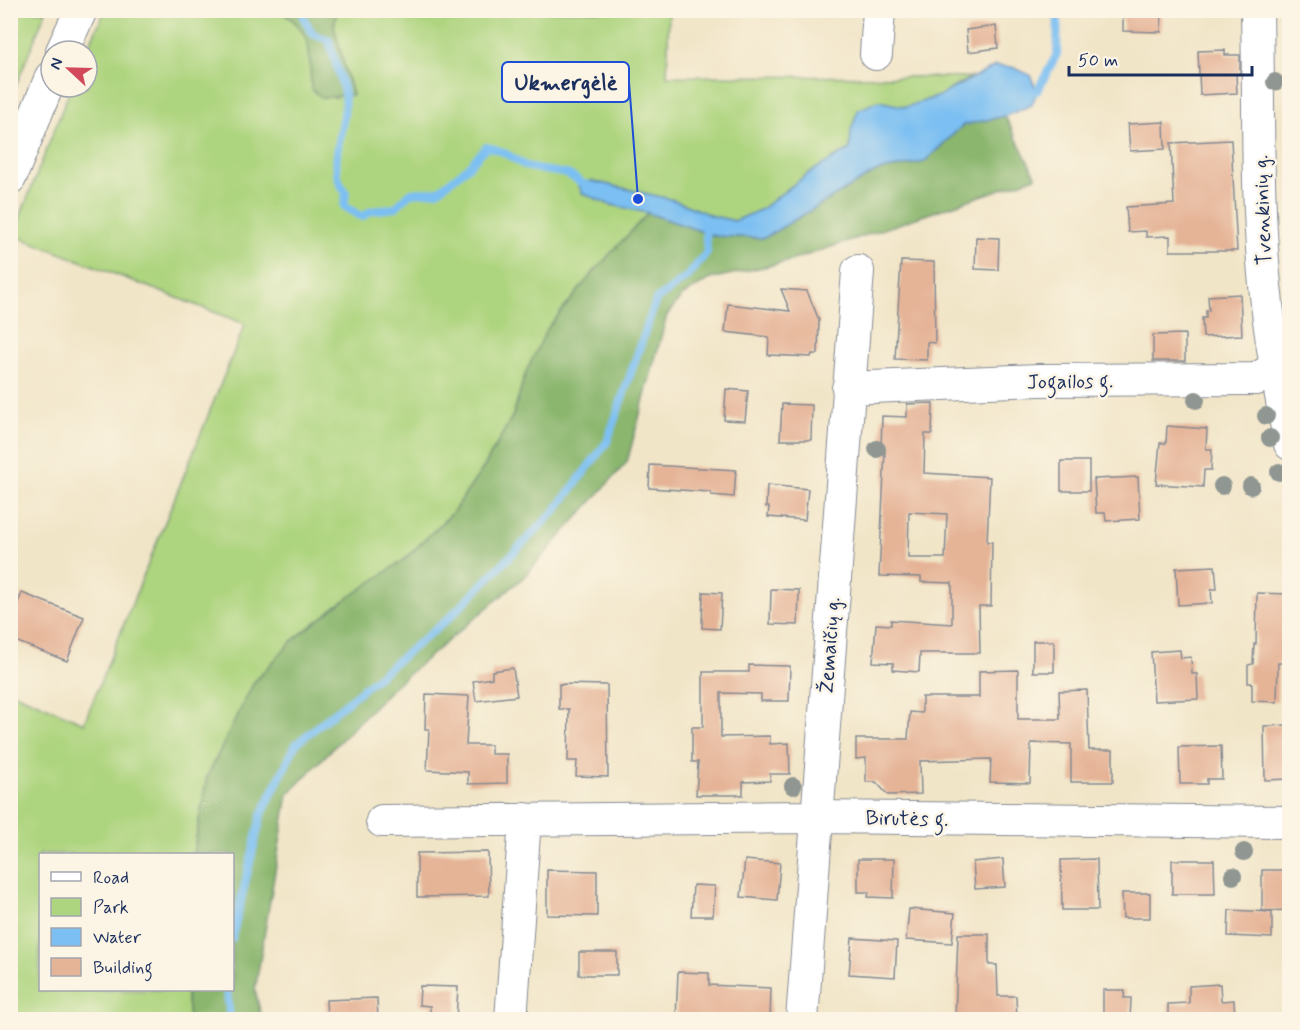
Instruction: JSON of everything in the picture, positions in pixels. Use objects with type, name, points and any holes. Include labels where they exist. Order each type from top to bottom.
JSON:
[{"type":"street","points":[[68,39],[81,10]]},
{"type":"street","points":[[876,54],[879,10]]},
{"type":"street","name":"Tvenkinių g.","points":[[1257,10],[1265,284],[1282,367],[1290,444]]},
{"type":"street","points":[[10,178],[42,99]]},
{"type":"street","name":"Žemaičių g.","points":[[802,1020],[858,271]]},
{"type":"street","name":"Jogailos g.","points":[[848,388],[1040,380],[1257,379],[1282,367]]},
{"type":"street","name":"Birutės g.","points":[[382,821],[817,817],[1290,822]]},
{"type":"street","points":[[512,1020],[525,819]]},
{"type":"green space","points":[[337,10],[669,11],[667,76],[971,77],[939,96],[906,107],[878,101],[851,130],[850,149],[809,173],[760,210],[735,221],[712,216],[673,200],[592,181],[608,204],[648,213],[591,275],[526,372],[513,415],[484,467],[453,512],[405,559],[335,607],[292,641],[207,777],[193,853],[39,853],[39,991],[186,991],[189,1019],[11,1019],[10,691],[84,723],[245,324],[13,235],[66,99],[99,99],[99,39],[92,39],[105,11],[278,11],[291,17],[305,31],[309,59],[322,98],[352,95],[334,27]]},
{"type":"green space","points":[[10,11],[46,11],[11,98]]},
{"type":"green space","points":[[278,11],[337,11],[334,27],[352,95],[322,98],[311,89],[309,53],[304,34],[298,25]]},
{"type":"green space","points":[[1005,116],[1036,177],[790,261],[710,279],[683,295],[667,315],[627,462],[525,576],[393,687],[288,794],[255,990],[262,1019],[189,1019],[186,991],[234,991],[234,853],[193,853],[207,777],[254,682],[292,641],[335,607],[405,559],[453,512],[484,467],[513,415],[526,372],[547,329],[591,275],[648,213],[715,236],[764,238],[877,171],[924,162],[963,125]]},
{"type":"water","points":[[995,66],[1012,67],[1030,75],[1037,91],[1032,105],[1005,116],[963,125],[924,162],[877,171],[764,238],[715,236],[648,213],[608,204],[582,193],[578,183],[592,181],[674,200],[712,216],[735,221],[760,210],[809,173],[850,149],[851,130],[858,110],[878,101],[906,107],[939,96]]},
{"type":"building","points":[[1123,10],[1162,10],[1161,32],[1123,31]]},
{"type":"building","points":[[996,26],[998,48],[968,52],[966,30]]},
{"type":"building","points":[[1225,50],[1225,55],[1240,55],[1240,74],[1236,74],[1237,93],[1200,95],[1198,51]]},
{"type":"building","points":[[1164,122],[1165,149],[1130,151],[1128,124]]},
{"type":"building","points":[[1231,140],[1237,251],[1170,251],[1170,236],[1146,237],[1146,231],[1128,232],[1126,207],[1174,204],[1171,143]]},
{"type":"building","points":[[976,237],[999,238],[998,270],[975,269]]},
{"type":"building","points":[[901,261],[934,262],[935,343],[927,342],[927,360],[895,359]]},
{"type":"building","points":[[781,289],[807,291],[819,320],[818,354],[812,354],[811,357],[768,355],[769,337],[725,332],[728,304],[790,311]]},
{"type":"building","points":[[1240,294],[1242,335],[1203,337],[1202,318],[1206,318],[1206,310],[1209,310],[1208,296]]},
{"type":"building","points":[[1185,334],[1185,361],[1153,361],[1153,335]]},
{"type":"building","points":[[726,389],[748,391],[745,421],[724,420]]},
{"type":"building","points":[[933,403],[932,434],[925,434],[924,473],[990,477],[987,542],[992,542],[991,606],[979,606],[980,653],[920,653],[919,672],[893,670],[893,663],[873,662],[876,624],[891,625],[891,620],[952,624],[952,583],[921,582],[921,577],[879,576],[885,451],[881,451],[882,416],[907,417],[907,404]],"holes":[[[909,512],[947,514],[945,558],[908,558]]]},
{"type":"building","points":[[782,404],[812,405],[811,440],[780,440]]},
{"type":"building","points":[[1167,426],[1207,429],[1206,449],[1212,449],[1211,470],[1204,470],[1203,487],[1156,484],[1160,443],[1166,443]]},
{"type":"building","points":[[1061,461],[1089,461],[1089,491],[1061,491]]},
{"type":"building","points":[[650,465],[736,470],[734,497],[711,495],[711,492],[649,488]]},
{"type":"building","points":[[1138,477],[1140,519],[1106,521],[1105,513],[1096,513],[1094,479]]},
{"type":"building","points":[[767,485],[808,489],[805,520],[768,517]]},
{"type":"building","points":[[1215,566],[1217,589],[1211,589],[1212,603],[1178,605],[1176,568]]},
{"type":"building","points":[[771,589],[799,590],[798,625],[770,624]]},
{"type":"building","points":[[703,592],[722,593],[720,629],[702,628]]},
{"type":"building","points":[[22,593],[84,617],[67,661],[10,639],[10,621]]},
{"type":"building","points":[[1257,593],[1290,594],[1290,663],[1278,663],[1277,702],[1252,701],[1252,683],[1248,683],[1248,665],[1253,664],[1254,644],[1256,644]]},
{"type":"building","points":[[1033,641],[1054,641],[1054,672],[1033,672]]},
{"type":"building","points":[[1180,650],[1181,658],[1191,657],[1192,674],[1197,674],[1198,699],[1154,701],[1151,652]]},
{"type":"building","points":[[749,665],[790,666],[789,701],[761,701],[761,694],[721,693],[721,737],[770,736],[770,744],[789,743],[790,774],[770,774],[770,781],[743,782],[743,795],[696,795],[698,762],[692,762],[692,727],[703,727],[703,672],[749,672]]},
{"type":"building","points":[[513,668],[517,696],[476,701],[473,681],[492,678],[492,671]]},
{"type":"building","points":[[1018,670],[1018,719],[1060,719],[1059,691],[1087,690],[1089,750],[1113,750],[1113,782],[1071,782],[1071,744],[1031,743],[1030,783],[990,782],[991,759],[920,761],[921,794],[888,795],[876,782],[866,782],[866,758],[856,759],[856,739],[908,739],[910,712],[922,713],[922,697],[979,697],[979,671]]},
{"type":"building","points":[[559,684],[607,685],[608,777],[576,776],[577,761],[568,761],[569,709],[559,709]]},
{"type":"building","points":[[426,694],[469,696],[466,745],[491,745],[491,754],[507,754],[507,783],[468,784],[468,772],[427,770],[429,729],[425,729]]},
{"type":"building","points":[[1290,725],[1290,779],[1265,780],[1264,726]]},
{"type":"building","points":[[1221,746],[1222,779],[1207,779],[1207,784],[1180,784],[1179,747]]},
{"type":"building","points":[[488,852],[489,896],[417,897],[417,853]]},
{"type":"building","points":[[858,859],[894,859],[893,898],[868,897],[869,892],[858,892]]},
{"type":"building","points":[[1003,859],[1005,887],[975,889],[973,862]]},
{"type":"building","points":[[1097,859],[1098,910],[1062,910],[1061,860]]},
{"type":"building","points":[[745,860],[780,863],[777,900],[741,897]]},
{"type":"building","points":[[1172,860],[1214,860],[1215,894],[1172,894]]},
{"type":"building","points":[[547,870],[597,871],[597,916],[547,915]]},
{"type":"building","points":[[1262,870],[1290,870],[1290,910],[1262,911]]},
{"type":"building","points":[[693,885],[715,886],[713,916],[691,916]]},
{"type":"building","points":[[1122,893],[1150,893],[1150,918],[1123,918]]},
{"type":"building","points":[[909,909],[955,913],[952,943],[906,940]]},
{"type":"building","points":[[1229,910],[1272,912],[1272,938],[1228,936]]},
{"type":"building","points":[[958,934],[989,934],[989,965],[997,965],[998,996],[1016,996],[1017,1020],[955,1020]]},
{"type":"building","points":[[852,938],[897,941],[895,977],[849,974]]},
{"type":"building","points":[[579,952],[617,952],[617,975],[579,975]]},
{"type":"building","points":[[678,972],[709,973],[709,985],[771,988],[770,1020],[676,1020]]},
{"type":"building","points":[[1220,984],[1221,1001],[1234,1000],[1235,1020],[1168,1020],[1168,1004],[1189,1003],[1189,986]]},
{"type":"building","points":[[420,986],[458,987],[456,1020],[430,1020],[430,1006],[419,1005]]},
{"type":"building","points":[[1103,990],[1125,990],[1124,998],[1131,998],[1130,1020],[1103,1020]]},
{"type":"building","points":[[377,998],[378,1020],[327,1020],[326,1000]]},
{"type":"waterway","points":[[305,10],[303,17],[313,34],[329,40],[343,87],[345,106],[338,145],[337,170],[346,193],[344,206],[362,217],[371,211],[395,208],[410,193],[438,191],[468,167],[486,147],[502,151],[524,165],[566,174],[587,185]]},
{"type":"waterway","points":[[1028,94],[1037,91],[1057,54],[1058,10]]},
{"type":"waterway","points":[[234,930],[261,816],[296,744],[449,618],[555,511],[607,442],[656,300],[688,276],[707,252],[705,224]]},
{"type":"waterway","points":[[227,991],[230,1020]]},
{"type":"place","name":"Ukmergėlė","points":[[638,199]]}]
